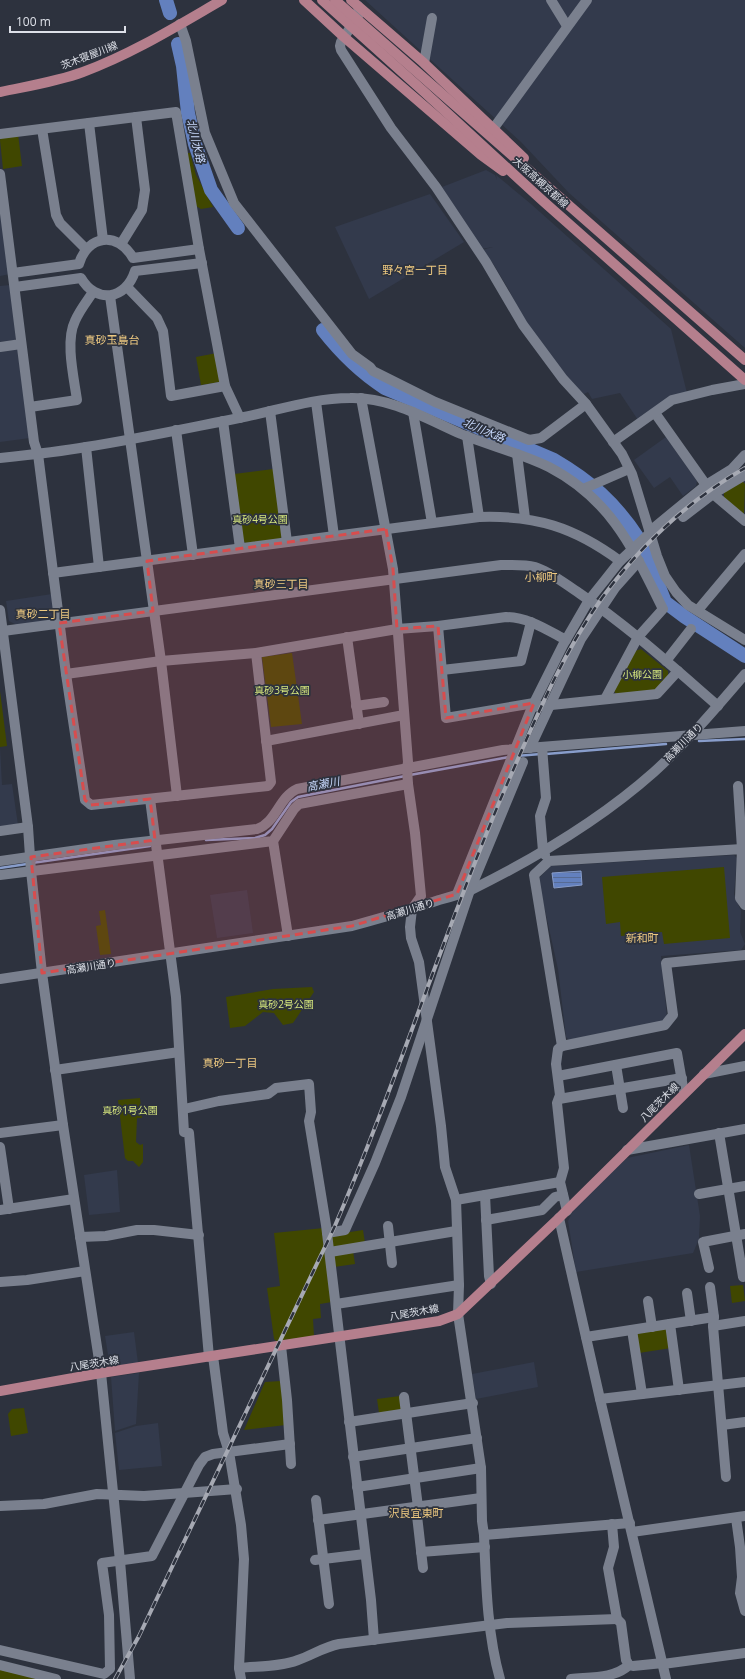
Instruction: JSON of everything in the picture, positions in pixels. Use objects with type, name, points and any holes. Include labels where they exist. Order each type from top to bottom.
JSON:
[{"type":"main road","name":"茨木寝屋川線","points":[[0,92],[43,84],[83,72],[124,54],[222,0]]},
{"type":"main road","points":[[304,0],[481,155],[543,201]]},
{"type":"main road","name":"大阪高槻京都線","points":[[322,0],[553,192],[745,360]]},
{"type":"main road","name":"大阪高槻京都線","points":[[335,0],[543,201],[745,380]]},
{"type":"main road","points":[[355,3],[424,63],[545,178],[553,192]]},
{"type":"main road","name":"八尾茨木線","points":[[0,1391],[101,1373],[439,1321],[458,1314],[563,1215],[626,1150],[745,1034]]},
{"type":"street","points":[[551,0],[567,26]]},
{"type":"street","points":[[493,129],[586,0]]},
{"type":"street","points":[[355,3],[359,14],[344,36],[340,46],[341,50],[391,128],[436,187],[486,262],[522,325],[586,404],[613,442],[629,469],[665,576],[676,592],[688,605],[745,640]]},
{"type":"street","points":[[424,63],[432,18]]},
{"type":"street","points":[[180,24],[186,41],[205,133],[234,203],[352,354],[370,367],[373,371],[435,402],[528,440],[541,438],[586,404]]},
{"type":"street","points":[[0,134],[176,112],[199,249],[225,386],[240,418]]},
{"type":"street","points":[[121,244],[142,210],[145,190],[136,117]]},
{"type":"street","points":[[89,123],[103,240]]},
{"type":"street","points":[[42,129],[56,215],[60,222],[86,249]]},
{"type":"street","points":[[0,174],[34,442],[38,454],[59,623],[85,800],[91,806],[268,786],[271,782],[256,654]]},
{"type":"street","points":[[13,273],[79,264],[86,249],[94,243],[103,240],[113,240],[121,244],[128,250],[133,258],[199,249]]},
{"type":"street","points":[[15,287],[81,278],[92,292],[110,296],[120,293],[127,287],[132,280],[135,271],[202,263]]},
{"type":"street","points":[[127,287],[157,318],[163,331],[171,396],[225,386]]},
{"type":"street","points":[[30,407],[77,400],[70,347],[71,332],[74,322],[92,292]]},
{"type":"street","points":[[110,296],[161,661],[177,796]]},
{"type":"street","points":[[0,347],[21,344]]},
{"type":"street","points":[[613,442],[672,400],[712,390],[745,384]]},
{"type":"street","points":[[361,398],[386,529],[393,580],[408,762],[407,776],[416,833],[421,896],[412,909],[410,927],[411,938],[419,962],[445,1167],[456,1200],[459,1284],[458,1314],[481,1468],[482,1521],[490,1626],[494,1657],[500,1679]]},
{"type":"street","points":[[0,458],[38,454],[130,440],[326,399],[361,398],[385,401],[467,436],[517,454],[588,486],[613,519],[633,549],[663,608],[638,637],[605,699]]},
{"type":"street","points":[[316,402],[334,536]]},
{"type":"street","points":[[270,411],[287,542]]},
{"type":"street","points":[[412,412],[432,523]]},
{"type":"street","points":[[655,413],[713,494],[745,521]]},
{"type":"street","points":[[223,421],[240,548]]},
{"type":"street","points":[[176,430],[193,555]]},
{"type":"street","points":[[467,436],[479,517]]},
{"type":"street","points":[[86,447],[99,568]]},
{"type":"street","points":[[517,454],[525,518]]},
{"type":"street","points":[[457,894],[533,705],[566,640],[589,600],[620,561],[656,526],[706,485],[732,469],[745,455]]},
{"type":"street","points":[[588,486],[629,469]]},
{"type":"street","points":[[683,517],[713,494],[745,475]]},
{"type":"street","points":[[53,573],[479,517],[501,516],[525,518],[566,529],[590,540],[620,561]]},
{"type":"street","points":[[698,610],[745,554]]},
{"type":"street","points":[[530,748],[581,639],[615,588],[639,561]]},
{"type":"street","points":[[3,631],[501,565],[519,565],[534,567],[551,574],[601,608],[638,637],[718,706]]},
{"type":"street","points":[[0,610],[28,827],[31,871],[42,973],[84,1271],[101,1373],[130,1679]]},
{"type":"street","points":[[66,674],[161,661],[256,654],[397,629],[438,626],[506,617],[516,617],[531,622],[566,640]]},
{"type":"street","points":[[442,670],[521,661],[531,622]]},
{"type":"street","points":[[438,626],[446,718],[533,705],[550,705],[657,694],[678,671]]},
{"type":"street","points":[[666,661],[691,629]]},
{"type":"street","points":[[347,637],[359,724]]},
{"type":"street","name":"高瀬川通り","points":[[0,979],[352,926],[412,909],[470,890],[543,851],[580,829],[617,802],[654,772],[692,735],[745,674]]},
{"type":"street","points":[[356,706],[384,702]]},
{"type":"street","points":[[266,741],[404,715]]},
{"type":"street","points":[[0,875],[31,871],[256,830],[276,824],[302,803],[407,776],[477,754],[513,754],[530,748],[542,752],[692,735],[745,731]]},
{"type":"street","points":[[542,752],[546,798],[540,816],[543,851],[549,861]]},
{"type":"street","points":[[327,1233],[345,1230],[375,1164],[401,1097],[470,890],[523,762]]},
{"type":"street","points":[[288,936],[273,841],[276,824],[286,796],[297,789],[407,776]]},
{"type":"street","points":[[738,786],[742,849],[740,898],[745,905]]},
{"type":"street","points":[[150,799],[176,997],[184,1109],[184,1132],[189,1133],[211,1357],[223,1433],[229,1452],[236,1489],[244,1559],[239,1668],[241,1679]]},
{"type":"street","points":[[0,831],[28,827]]},
{"type":"street","points":[[0,861],[31,857],[273,841]]},
{"type":"street","points":[[562,1046],[534,875],[549,861],[742,849]]},
{"type":"street","points":[[666,1679],[586,1336],[563,1215],[563,1194],[560,1182],[564,1168],[557,1103],[560,1095],[556,1064],[558,1049],[562,1046],[665,1025],[673,1015],[666,963],[745,955]]},
{"type":"street","points":[[55,1070],[180,1052]]},
{"type":"street","points":[[558,1076],[677,1053],[684,1093]]},
{"type":"street","points":[[616,1065],[623,1108]]},
{"type":"street","points":[[704,1074],[745,1066]]},
{"type":"street","points":[[559,1099],[682,1078]]},
{"type":"street","points":[[184,1109],[219,1101],[268,1094],[276,1088],[309,1084],[311,1112],[308,1121],[330,1252],[371,1600],[374,1640]]},
{"type":"street","points":[[0,1133],[63,1125]]},
{"type":"street","points":[[626,1150],[745,1129]]},
{"type":"street","points":[[719,1133],[728,1189],[740,1235],[743,1277]]},
{"type":"street","points":[[0,1147],[4,1209],[74,1199]]},
{"type":"street","points":[[456,1200],[560,1182]]},
{"type":"street","points":[[700,1194],[745,1186]]},
{"type":"street","points":[[486,1220],[542,1210],[555,1197],[563,1194]]},
{"type":"street","points":[[485,1195],[489,1276],[491,1284]]},
{"type":"street","points":[[388,1226],[392,1263]]},
{"type":"street","points":[[80,1237],[106,1236],[137,1230],[154,1230],[199,1235]]},
{"type":"street","points":[[330,1252],[456,1231]]},
{"type":"street","points":[[709,1268],[703,1242],[740,1235]]},
{"type":"street","points":[[0,1282],[27,1280],[84,1271]]},
{"type":"street","points":[[336,1304],[459,1284]]},
{"type":"street","points":[[710,1287],[726,1477]]},
{"type":"street","points":[[687,1293],[691,1321]]},
{"type":"street","points":[[648,1301],[652,1327]]},
{"type":"street","points":[[586,1336],[691,1321],[745,1321]]},
{"type":"street","points":[[670,1324],[679,1390]]},
{"type":"street","points":[[632,1330],[642,1394]]},
{"type":"street","points":[[281,1346],[287,1400],[291,1464]]},
{"type":"street","points":[[600,1399],[745,1382]]},
{"type":"street","points":[[404,1397],[423,1568]]},
{"type":"street","points":[[349,1422],[472,1403]]},
{"type":"street","points":[[722,1425],[745,1422]]},
{"type":"street","points":[[353,1457],[477,1438]]},
{"type":"street","points":[[0,1650],[104,1674],[110,1669],[110,1661],[109,1615],[102,1563],[152,1556],[199,1465],[205,1458],[213,1454],[290,1444]]},
{"type":"street","points":[[357,1487],[481,1468]]},
{"type":"street","points":[[0,1506],[44,1504],[97,1494],[113,1496],[144,1496],[236,1489]]},
{"type":"street","points":[[318,1520],[360,1516],[481,1498]]},
{"type":"street","points":[[316,1500],[319,1560],[329,1604]]},
{"type":"street","points":[[484,1535],[612,1524],[631,1528],[740,1517],[740,1547],[744,1577],[740,1593],[745,1611]]},
{"type":"street","points":[[612,1524],[614,1547],[608,1568],[617,1619],[621,1623],[626,1660],[629,1665]]},
{"type":"street","points":[[421,1552],[484,1547]]},
{"type":"street","points":[[319,1560],[365,1554]]},
{"type":"street","points":[[239,1668],[287,1663],[299,1660],[328,1646],[374,1640],[507,1623],[617,1619]]},
{"type":"street","points":[[571,1679],[613,1674],[622,1671],[629,1665],[642,1666],[745,1653]]},
{"type":"street","points":[[0,1664],[56,1679]]},
{"type":"highlighted area","points":[[386,529],[393,569],[397,629],[438,626],[446,718],[534,703],[457,894],[352,926],[42,973],[31,857],[155,840],[150,799],[91,805],[85,800],[59,623],[153,611],[147,561]]},
{"type":"shaded area","points":[[365,0],[745,0],[745,348],[569,193],[521,142]]},
{"type":"shaded area","points":[[486,170],[495,175],[497,180],[496,175],[531,204],[671,329],[687,393],[638,420],[620,393],[592,399],[588,392],[584,394],[565,375],[526,325],[510,292],[494,265],[482,250],[493,247],[481,249],[442,187]]},
{"type":"shaded area","points":[[430,194],[464,242],[369,299],[335,227]]},
{"type":"shaded area","points":[[0,203],[10,274],[0,276]]},
{"type":"shaded area","points":[[10,285],[17,336],[15,340],[0,342],[0,286]]},
{"type":"shaded area","points":[[15,348],[19,351],[30,438],[0,442],[0,350]]},
{"type":"shaded area","points":[[666,437],[697,481],[696,486],[683,496],[670,477],[654,488],[634,460]]},
{"type":"shaded area","points":[[52,594],[55,612],[52,620],[17,625],[9,621],[6,601]]},
{"type":"shaded area","points":[[0,747],[2,785],[12,784],[18,825],[0,827]]},
{"type":"shaded area","points":[[734,855],[737,858],[734,894],[741,911],[740,932],[745,944],[741,950],[661,956],[667,1017],[663,1021],[569,1040],[566,1037],[558,969],[539,878],[551,866]]},
{"type":"shaded area","points":[[247,890],[253,933],[217,938],[210,895]]},
{"type":"shaded area","points":[[689,1145],[700,1216],[699,1239],[693,1253],[576,1272],[568,1221],[575,1207],[627,1158]]},
{"type":"shaded area","points":[[117,1170],[120,1212],[89,1215],[84,1175]]},
{"type":"shaded area","points":[[134,1332],[138,1363],[110,1367],[105,1336]]},
{"type":"shaded area","points":[[534,1362],[538,1387],[476,1399],[472,1374]]},
{"type":"shaded area","points":[[139,1373],[136,1424],[115,1431],[111,1377]]},
{"type":"shaded area","points":[[158,1423],[162,1466],[119,1470],[115,1433],[136,1426]]},
{"type":"green space","points":[[18,134],[22,166],[3,169],[0,140],[2,136]]},
{"type":"green space","points":[[187,153],[190,153],[196,175],[213,207],[201,209],[196,206]]},
{"type":"green space","points":[[217,353],[220,382],[201,385],[196,357]]},
{"type":"green space","name":"真砂4号公園","points":[[273,469],[282,536],[279,540],[247,544],[243,541],[234,474]]},
{"type":"green space","points":[[741,480],[745,484],[744,514],[724,498],[724,492]]},
{"type":"green space","name":"小柳公園","points":[[641,649],[668,671],[668,676],[654,691],[617,695],[613,690],[635,651]]},
{"type":"green space","name":"真砂3号公園","points":[[292,653],[302,724],[271,727],[262,657]]},
{"type":"green space","points":[[0,691],[7,746],[0,747]]},
{"type":"green space","points":[[724,867],[730,938],[664,944],[662,932],[621,936],[620,922],[606,924],[602,877]]},
{"type":"green space","points":[[105,910],[111,954],[100,955],[96,926],[101,925],[99,911]]},
{"type":"green space","name":"真砂2号公園","points":[[312,987],[314,992],[293,1023],[283,1025],[274,1013],[263,1012],[245,1026],[230,1028],[226,997],[273,989]]},
{"type":"green space","name":"真砂1号公園","points":[[140,1098],[142,1118],[137,1118],[136,1142],[140,1145],[143,1144],[143,1162],[139,1167],[133,1161],[128,1161],[125,1158],[118,1100]]},
{"type":"green space","points":[[324,1228],[332,1302],[320,1304],[321,1318],[313,1319],[314,1336],[276,1341],[274,1339],[267,1288],[280,1286],[274,1233]]},
{"type":"green space","points":[[363,1230],[365,1243],[335,1248],[333,1246],[331,1235]]},
{"type":"green space","points":[[353,1251],[355,1264],[334,1267],[333,1258],[335,1253]]},
{"type":"green space","points":[[743,1285],[745,1301],[732,1303],[730,1286]]},
{"type":"green space","points":[[668,1328],[671,1348],[639,1353],[636,1334]]},
{"type":"green space","points":[[281,1381],[286,1425],[244,1430],[265,1382]]},
{"type":"green space","points":[[400,1396],[402,1408],[400,1410],[379,1413],[377,1399]]},
{"type":"green space","points":[[24,1408],[28,1433],[11,1436],[8,1414],[12,1409]]},
{"type":"green space","points":[[0,1668],[43,1679],[0,1679]]},
{"type":"water","points":[[581,871],[582,885],[554,888],[552,873]]},
{"type":"waterway","name":"北川水路","points":[[166,0],[170,13]]},
{"type":"waterway","name":"北川水路","points":[[178,44],[183,66],[188,113],[195,144],[211,190],[238,228]]},
{"type":"waterway","name":"北川水路","points":[[323,330],[351,362],[385,388],[554,460],[567,468],[579,476],[611,503],[638,538]]},
{"type":"waterway","name":"北川水路","points":[[645,551],[665,602],[685,617],[745,656]]},
{"type":"waterway","name":"高瀬川","points":[[699,741],[745,739]]},
{"type":"waterway","name":"高瀬川","points":[[546,754],[666,744]]},
{"type":"waterway","name":"高瀬川","points":[[516,756],[541,754]]},
{"type":"waterway","name":"高瀬川","points":[[410,775],[509,757]]},
{"type":"waterway","name":"高瀬川","points":[[206,840],[255,838],[265,835],[272,829],[291,802],[298,797],[405,776]]},
{"type":"waterway","name":"高瀬川","points":[[32,863],[150,846]]},
{"type":"waterway","name":"高瀬川","points":[[0,868],[27,864]]},
{"type":"railway","points":[[115,1679],[139,1636],[334,1228],[357,1174],[482,845],[526,741],[560,668],[573,644],[602,598],[632,560],[685,509],[704,494],[745,468]]},
{"type":"district","name":"野々宮一丁目","points":[[415,270]]},
{"type":"district","name":"真砂玉島台","points":[[112,340]]},
{"type":"district","name":"小柳町","points":[[541,577]]},
{"type":"district","name":"真砂三丁目","points":[[281,584]]},
{"type":"district","name":"真砂二丁目","points":[[43,614]]},
{"type":"district","name":"新和町","points":[[642,938]]},
{"type":"district","name":"真砂一丁目","points":[[230,1063]]},
{"type":"district","name":"沢良宜東町","points":[[416,1513]]}]
